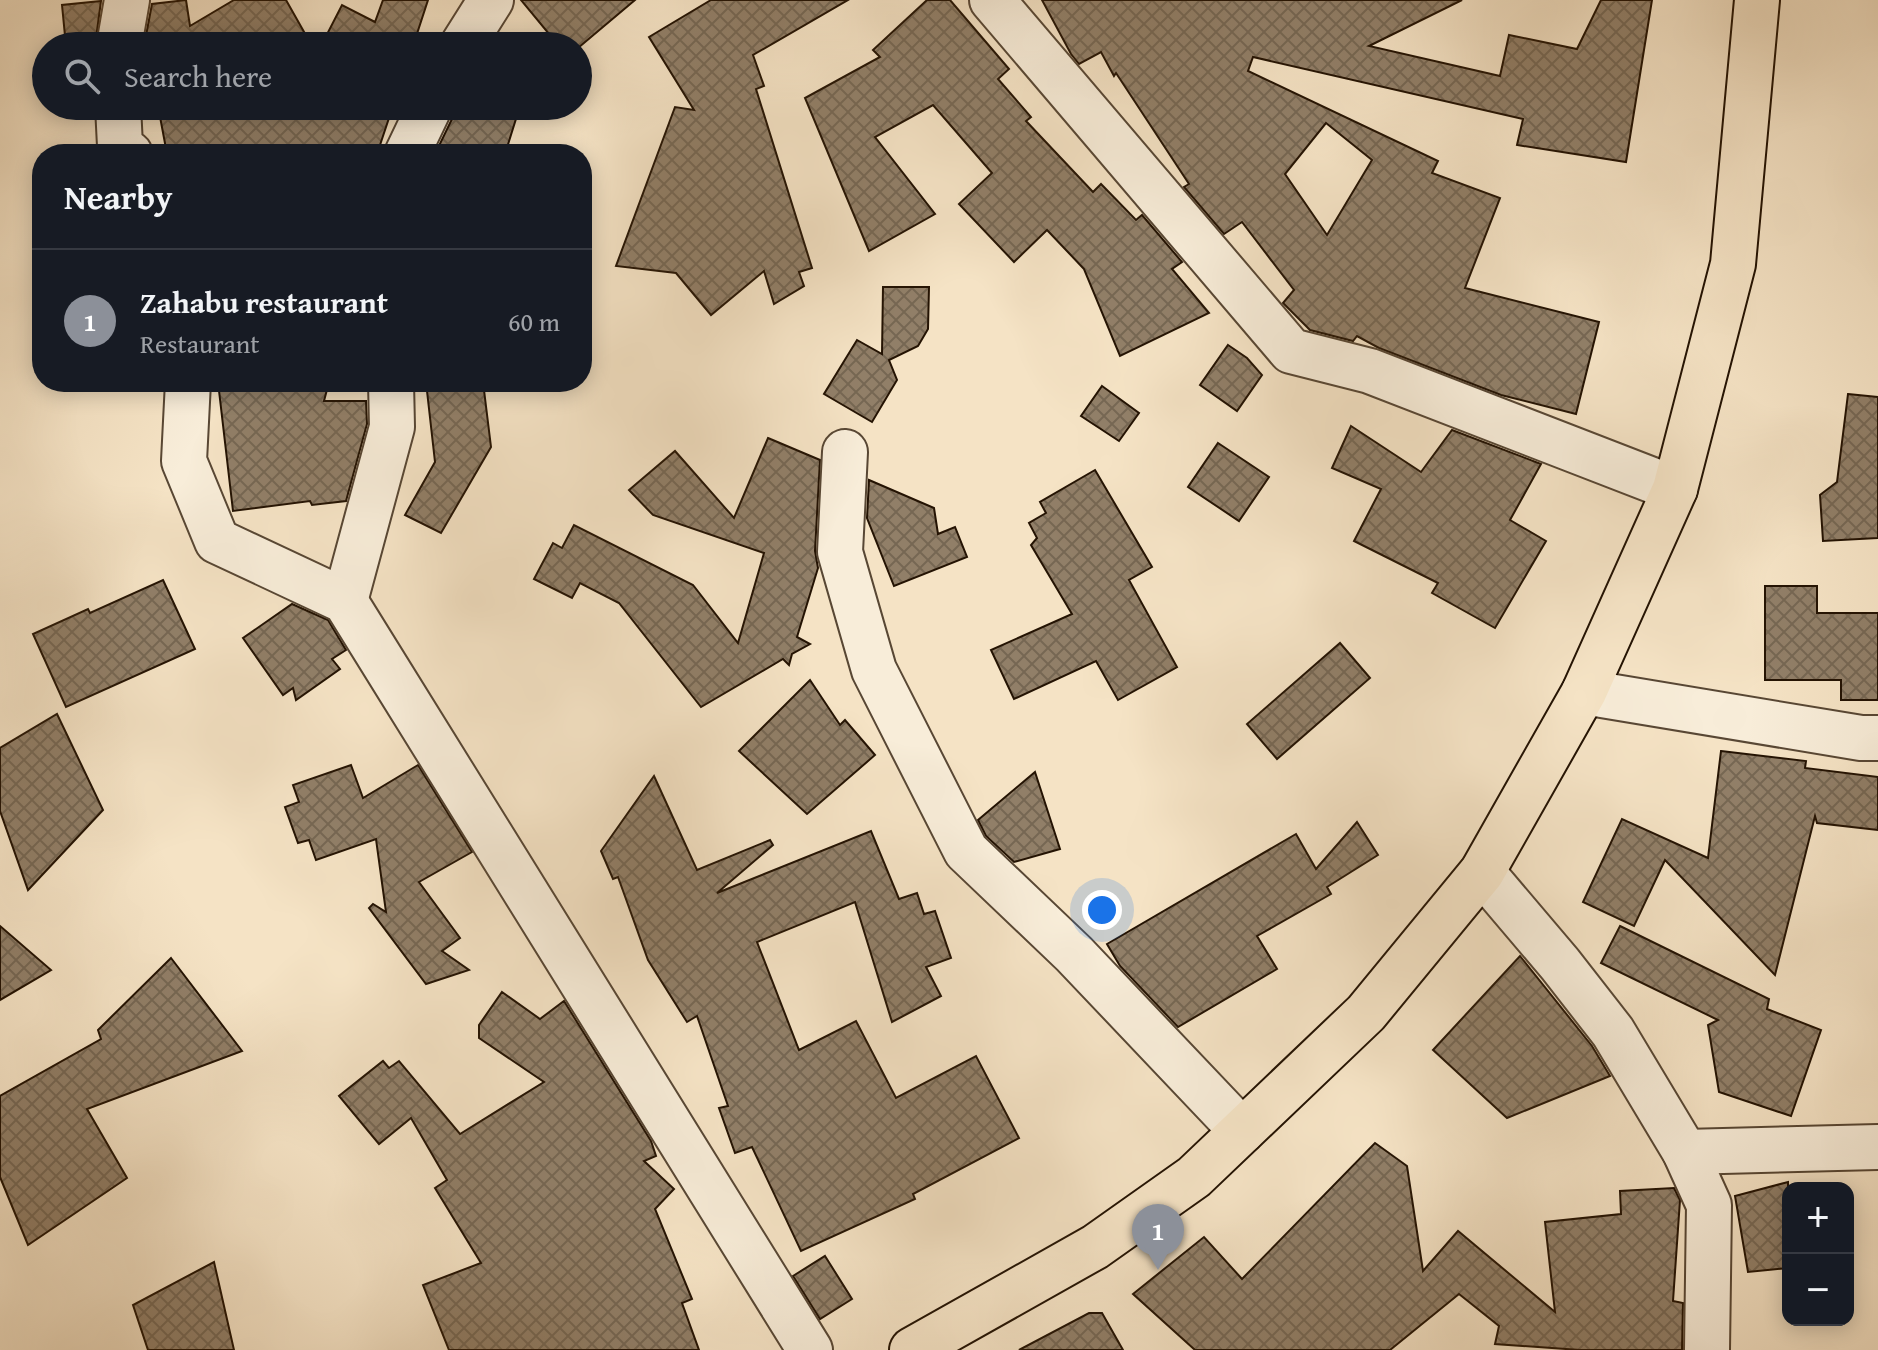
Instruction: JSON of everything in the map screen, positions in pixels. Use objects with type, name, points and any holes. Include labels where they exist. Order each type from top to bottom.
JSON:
[{"type":"main road","points":[[912,1350],[1095,1247],[1194,1177],[1366,1013],[1482,872],[1584,692],[1675,489],[1733,264],[1757,0]]},
{"type":"street","points":[[121,32],[127,0]]},
{"type":"street","points":[[471,32],[491,0]]},
{"type":"street","points":[[992,0],[1291,351],[1370,371],[1675,489]]},
{"type":"street","points":[[119,120],[120,144]]},
{"type":"street","points":[[412,144],[423,120]]},
{"type":"street","points":[[187,392],[184,461],[217,541],[345,601],[810,1350]]},
{"type":"street","points":[[345,601],[392,427],[391,392]]},
{"type":"street","points":[[845,452],[840,552],[874,670],[966,851],[1074,954],[1242,1131]]},
{"type":"street","points":[[1584,692],[1878,738]]},
{"type":"street","points":[[1482,872],[1613,1032],[1685,1152],[1709,1205],[1707,1350]]},
{"type":"street","points":[[1685,1152],[1878,1147]]},
{"type":"building","points":[[186,0],[190,26],[234,0],[286,0],[304,32],[147,32],[152,4]]},
{"type":"building","points":[[383,0],[428,0],[418,32],[328,32],[342,5],[375,22]]},
{"type":"building","points":[[521,0],[635,0],[592,36],[592,32],[547,32]]},
{"type":"building","points":[[711,0],[848,0],[753,55],[764,86],[756,89],[812,268],[799,272],[804,286],[774,304],[764,271],[711,315],[676,273],[616,266],[675,107],[694,110],[649,37]]},
{"type":"building","points":[[927,0],[950,0],[1009,69],[998,79],[1031,117],[1026,121],[1093,192],[1101,184],[1136,220],[1142,215],[1182,262],[1172,269],[1209,313],[1120,356],[1084,269],[1047,230],[1014,262],[959,204],[992,173],[933,105],[875,137],[935,214],[869,251],[805,98],[880,57],[873,50]]},
{"type":"building","points":[[1042,0],[1462,0],[1369,46],[1500,76],[1509,35],[1577,49],[1601,0],[1652,0],[1626,162],[1517,145],[1523,119],[1253,57],[1248,71],[1438,161],[1432,173],[1500,198],[1465,288],[1599,322],[1576,414],[1501,395],[1379,348],[1357,336],[1353,341],[1310,330],[1283,303],[1294,290],[1242,222],[1224,234],[1184,187],[1189,184],[1116,73],[1114,76],[1101,52],[1079,64]],"holes":[[[1326,123],[1372,160],[1327,235],[1285,174]]]},
{"type":"building","points":[[101,1],[97,32],[65,32],[62,5]]},
{"type":"building","points":[[161,120],[388,120],[380,144],[165,144]]},
{"type":"building","points":[[452,120],[516,120],[508,144],[440,144]]},
{"type":"building","points":[[883,287],[929,287],[928,329],[918,346],[889,360],[897,380],[872,422],[824,394],[857,340],[882,354]]},
{"type":"building","points":[[1228,345],[1247,358],[1262,375],[1237,411],[1200,385]]},
{"type":"building","points":[[1102,386],[1139,413],[1119,441],[1081,416]]},
{"type":"building","points":[[219,392],[326,392],[324,401],[366,401],[367,424],[346,501],[312,505],[310,501],[233,511]]},
{"type":"building","points":[[427,392],[484,392],[491,447],[441,533],[405,515],[435,462]]},
{"type":"building","points":[[1848,394],[1878,397],[1878,538],[1823,541],[1820,495],[1837,482]]},
{"type":"building","points":[[1351,426],[1421,472],[1452,430],[1541,464],[1510,520],[1546,541],[1495,628],[1432,593],[1438,583],[1354,541],[1381,489],[1332,468]]},
{"type":"building","points":[[768,438],[820,460],[815,551],[818,568],[797,637],[810,644],[792,654],[789,665],[783,659],[701,707],[619,603],[580,583],[572,598],[534,579],[553,543],[562,548],[574,525],[693,585],[738,643],[764,553],[653,515],[629,490],[675,451],[734,518]]},
{"type":"building","points":[[1218,443],[1269,477],[1239,521],[1188,487]]},
{"type":"building","points":[[1095,470],[1152,567],[1129,580],[1177,667],[1118,700],[1096,661],[1014,699],[991,650],[1072,614],[1031,545],[1037,538],[1029,523],[1046,513],[1040,502]]},
{"type":"building","points":[[869,480],[934,508],[938,534],[955,527],[967,557],[894,586],[867,518]]},
{"type":"building","points":[[163,580],[195,649],[66,707],[33,634],[88,609],[90,613]]},
{"type":"building","points":[[1765,586],[1817,586],[1817,613],[1878,613],[1878,700],[1841,700],[1841,680],[1765,680]]},
{"type":"building","points":[[292,604],[328,620],[346,650],[332,659],[340,669],[296,700],[293,688],[283,695],[243,638]]},
{"type":"building","points":[[1340,643],[1370,678],[1277,759],[1247,724]]},
{"type":"building","points":[[810,680],[840,725],[845,720],[875,755],[807,814],[739,751]]},
{"type":"building","points":[[57,714],[103,810],[28,890],[0,811],[0,748]]},
{"type":"building","points":[[1721,751],[1806,761],[1805,768],[1878,777],[1878,830],[1817,823],[1815,816],[1775,975],[1665,860],[1634,926],[1583,902],[1622,819],[1708,858]]},
{"type":"building","points":[[351,765],[363,798],[418,765],[472,852],[419,882],[460,938],[442,951],[469,970],[426,984],[369,908],[373,904],[386,912],[376,839],[316,860],[309,840],[298,843],[285,807],[299,802],[293,785]]},
{"type":"building","points":[[1035,772],[1060,849],[1014,862],[986,836],[978,820]]},
{"type":"building","points":[[654,776],[697,870],[770,840],[773,845],[717,893],[871,831],[899,899],[917,893],[924,914],[935,911],[951,958],[926,967],[941,996],[892,1022],[855,902],[757,942],[799,1050],[856,1021],[896,1098],[976,1056],[1019,1138],[913,1194],[915,1199],[801,1251],[752,1147],[735,1153],[719,1108],[728,1106],[697,1016],[687,1022],[648,960],[618,877],[613,879],[601,851]]},
{"type":"building","points":[[1357,822],[1378,855],[1327,887],[1331,894],[1257,936],[1277,969],[1178,1027],[1120,966],[1107,944],[1296,834],[1316,869]]},
{"type":"building","points":[[0,926],[51,970],[0,1000]]},
{"type":"building","points":[[1620,926],[1769,999],[1767,1009],[1821,1030],[1791,1116],[1719,1092],[1708,1025],[1718,1020],[1601,963]]},
{"type":"building","points":[[1520,956],[1592,1046],[1610,1076],[1507,1118],[1433,1050]]},
{"type":"building","points":[[171,958],[242,1051],[87,1109],[127,1178],[28,1245],[0,1177],[0,1096],[101,1039],[98,1030]]},
{"type":"building","points":[[502,992],[540,1019],[564,1001],[651,1141],[656,1156],[644,1161],[674,1189],[655,1209],[692,1299],[682,1303],[699,1350],[449,1350],[423,1285],[481,1263],[435,1188],[447,1180],[411,1118],[379,1144],[339,1096],[383,1061],[389,1068],[399,1061],[460,1134],[544,1082],[479,1038],[479,1025]]},
{"type":"building","points":[[1375,1143],[1407,1166],[1423,1271],[1458,1231],[1555,1312],[1545,1222],[1621,1214],[1620,1191],[1674,1188],[1680,1200],[1673,1301],[1683,1303],[1682,1350],[1580,1350],[1495,1344],[1499,1326],[1459,1294],[1390,1350],[1195,1350],[1133,1294],[1204,1237],[1242,1279]]},
{"type":"building","points":[[1782,1184],[1782,1269],[1748,1272],[1735,1196]]},
{"type":"building","points":[[825,1256],[852,1299],[820,1319],[793,1276]]},
{"type":"building","points":[[214,1262],[234,1350],[148,1350],[133,1305]]},
{"type":"building","points":[[1089,1313],[1102,1313],[1123,1350],[1019,1350]]},
{"type":"place","name":"Zahabu restaurant","points":[[1158,1270]]}]
